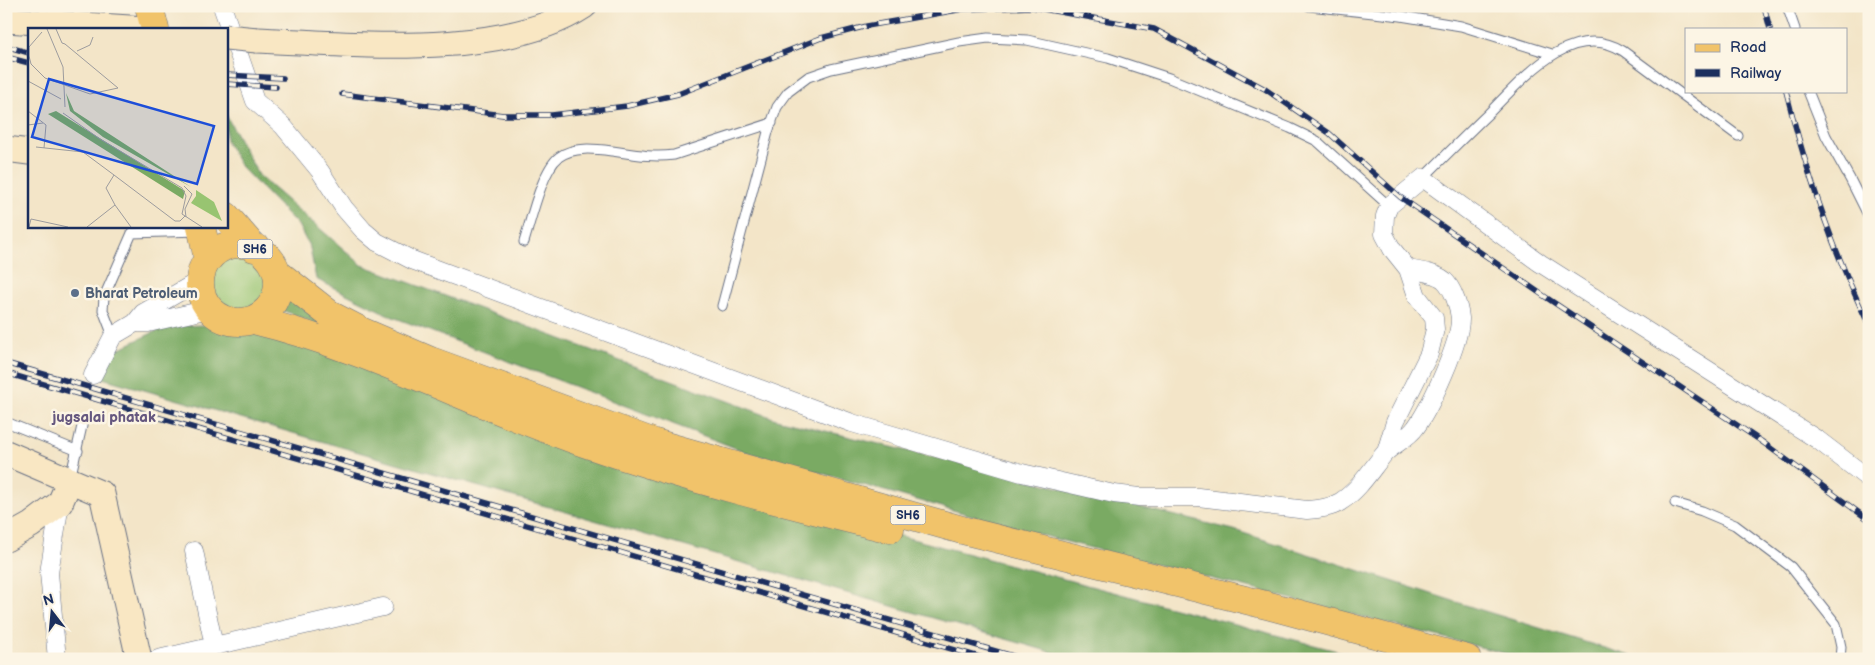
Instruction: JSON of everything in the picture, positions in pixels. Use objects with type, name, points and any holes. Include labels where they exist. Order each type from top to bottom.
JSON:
[{"type":"main road","points":[[143,28],[149,6]]},
{"type":"main road","points":[[164,6],[170,28]]},
{"type":"main road","name":"SH6","points":[[228,218],[254,248]]},
{"type":"main road","points":[[201,229],[204,270],[202,296],[210,309]]},
{"type":"main road","name":"SH6","points":[[204,270],[218,251],[229,246],[242,245],[254,248],[264,254],[277,273],[332,316],[362,331],[440,364],[655,443],[962,530],[1270,606],[1467,659]]},
{"type":"main road","name":"SH6","points":[[253,320],[265,312],[274,301],[278,287],[277,273]]},
{"type":"main road","name":"SH6","points":[[210,309],[222,319],[238,322],[253,320],[316,336],[590,445],[696,477],[1396,659]]},
{"type":"street","points":[[222,6],[255,101],[283,126],[320,171],[344,208],[362,230],[378,242],[412,260],[852,422],[1022,472],[1114,494],[1139,497],[1214,499],[1307,510],[1339,503],[1354,492],[1386,452],[1415,430],[1431,404],[1459,325],[1458,308],[1451,290],[1444,281],[1437,276],[1408,268]]},
{"type":"street","points":[[228,37],[348,44],[436,45],[533,30],[566,18],[584,6]]},
{"type":"street","points":[[6,20],[143,28]]},
{"type":"street","points":[[6,149],[28,152]]},
{"type":"street","points":[[1386,452],[1396,422],[1429,354],[1435,328],[1434,318],[1416,296],[1408,268],[1392,249],[1384,234],[1385,216],[1390,206],[1423,178],[1540,263],[1818,440],[1869,478]]},
{"type":"street","points":[[93,375],[113,336],[135,323],[143,313],[204,270]]},
{"type":"street","points":[[135,323],[148,323],[210,309]]},
{"type":"street","points":[[6,453],[102,494],[139,659]]},
{"type":"street","points":[[57,659],[49,573],[60,503],[70,480]]},
{"type":"street","points":[[6,539],[31,525],[60,503]]},
{"type":"street","points":[[194,551],[214,646]]},
{"type":"street","points":[[158,659],[383,607]]},
{"type":"lane","points":[[1309,6],[1401,16],[1461,26],[1552,54]]},
{"type":"lane","points":[[1787,6],[1795,28]]},
{"type":"lane","points":[[722,306],[772,123],[777,107],[788,92],[808,78],[831,69],[988,38],[1027,40],[1108,58],[1169,78],[1290,128],[1317,141],[1390,206]]},
{"type":"lane","points":[[1423,178],[1529,73],[1552,54],[1591,41],[1613,45],[1738,136]]},
{"type":"lane","points":[[1808,92],[1826,136],[1869,217]]},
{"type":"lane","points":[[524,242],[547,173],[559,157],[567,153],[593,149],[659,157],[674,155],[772,123]]},
{"type":"lane","points":[[113,336],[103,310],[104,298],[132,233],[201,229]]},
{"type":"lane","points":[[6,422],[78,451]]},
{"type":"lane","points":[[70,480],[78,451],[82,426]]},
{"type":"lane","points":[[1675,503],[1702,511],[1736,526],[1791,566],[1836,624],[1841,647],[1840,659]]},
{"type":"green space","points":[[228,119],[259,176],[362,265],[776,419],[1234,530],[1640,659],[1527,659],[1056,539],[746,452],[393,317],[316,279],[310,248],[298,225],[241,167],[228,144]]},
{"type":"green space","points":[[238,254],[249,256],[262,267],[267,283],[265,294],[254,307],[238,312],[227,310],[214,299],[209,283],[211,272],[222,259]]},
{"type":"green space","points":[[285,289],[324,327],[277,308]]},
{"type":"green space","points":[[212,325],[295,335],[882,531],[1367,659],[1075,659],[99,377],[112,352],[167,326]]},
{"type":"railway","points":[[1764,6],[1770,28]]},
{"type":"railway","points":[[342,94],[503,115],[552,115],[627,106],[678,94],[821,38],[867,26],[963,9],[1032,7],[1154,29],[1265,89],[1329,133],[1400,197],[1761,441],[1869,520]]},
{"type":"railway","points":[[6,46],[28,53]]},
{"type":"railway","points":[[6,57],[28,63]]},
{"type":"railway","points":[[228,75],[283,78]]},
{"type":"railway","points":[[228,84],[276,87]]},
{"type":"railway","points":[[1786,92],[1802,151],[1832,240],[1869,325]]},
{"type":"railway","points":[[6,363],[1023,659]]},
{"type":"railway","points":[[6,373],[986,659]]},
{"type":"place","name":"Bharat Petroleum","points":[[75,293]]},
{"type":"district","name":"jugsalai phatak","points":[[104,417]]}]
